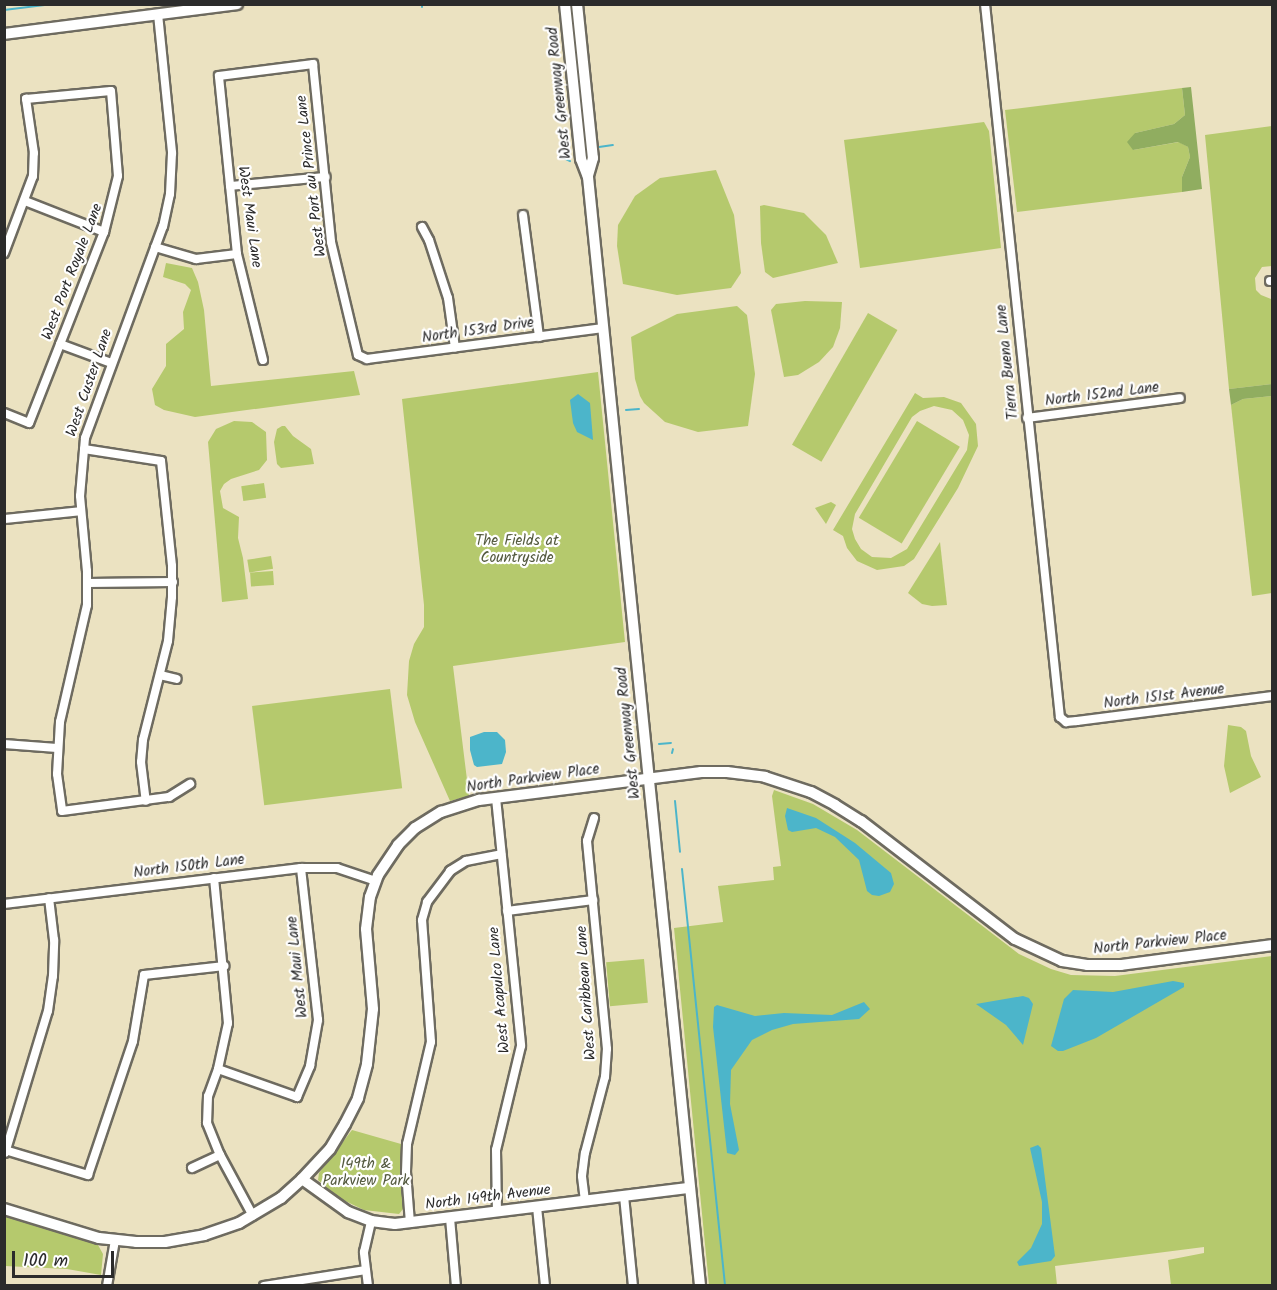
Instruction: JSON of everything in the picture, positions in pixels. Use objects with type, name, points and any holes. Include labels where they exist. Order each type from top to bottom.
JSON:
[{"type":"street","points":[[4,34],[157,9],[237,4]]},
{"type":"street","name":"West Greenway Road","points":[[565,4],[581,159],[588,177],[700,1286]]},
{"type":"street","name":"West Greenway Road","points":[[578,4],[593,158],[588,177]]},
{"type":"street","name":"Tierra Buena Lane","points":[[985,4],[1060,717]]},
{"type":"street","name":"West Custer Lane","points":[[146,801],[62,811],[57,748],[60,722],[84,628],[88,583],[81,511],[87,429],[155,247],[167,208],[172,166],[157,9]]},
{"type":"street","name":"West Port au Prince Lane","points":[[219,76],[313,64],[332,242],[358,355]]},
{"type":"street","name":"West Maui Lane","points":[[219,76],[237,254],[263,360]]},
{"type":"street","name":"West Port Royale Lane","points":[[4,413],[29,423],[104,232],[118,176],[111,91],[26,99],[34,165],[25,201]]},
{"type":"street","points":[[230,186],[326,177]]},
{"type":"street","points":[[4,253],[25,201],[104,232]]},
{"type":"street","points":[[524,215],[539,337]]},
{"type":"street","points":[[422,227],[448,298],[455,348]]},
{"type":"street","points":[[155,247],[196,259],[237,254]]},
{"type":"street","name":"North 153rd Drive","points":[[358,355],[367,359],[603,328]]},
{"type":"street","points":[[60,344],[111,363]]},
{"type":"street","name":"North 152nd Lane","points":[[1027,418],[1180,398]]},
{"type":"street","points":[[84,449],[161,461],[172,582],[168,641],[143,740],[141,762],[146,801],[169,797],[190,784]]},
{"type":"street","points":[[4,519],[81,511]]},
{"type":"street","points":[[88,583],[172,582]]},
{"type":"street","points":[[160,675],[177,679]]},
{"type":"street","name":"North 151st Avenue","points":[[1060,717],[1066,722],[1077,722],[1272,696]]},
{"type":"street","points":[[4,744],[57,748]]},
{"type":"street","name":"North Parkview Place","points":[[4,1209],[81,1233],[115,1240],[155,1242],[186,1239],[223,1229],[253,1216],[302,1179],[330,1149],[345,1124],[358,1098],[368,1064],[373,1020],[366,929],[376,881],[398,845],[425,822],[461,804],[649,778],[727,772],[765,777],[812,792],[861,821],[1015,939],[1062,962],[1112,966],[1272,945]]},
{"type":"street","name":"West Acapulco Lane","points":[[496,798],[521,1046],[496,1150],[497,1212]]},
{"type":"street","name":"West Caribbean Lane","points":[[585,1201],[582,1176],[585,1153],[605,1077],[607,1049],[587,841],[594,818]]},
{"type":"street","points":[[410,1223],[406,1172],[407,1144],[431,1042],[422,920],[437,885],[450,871],[466,861],[501,854]]},
{"type":"street","name":"West Maui Lane","points":[[218,1069],[297,1097],[310,1066],[318,1020],[301,868]]},
{"type":"street","name":"North 150th Lane","points":[[4,904],[301,868],[337,868],[376,881]]},
{"type":"street","points":[[214,878],[228,1023],[218,1069],[208,1096],[207,1123],[220,1155],[253,1216]]},
{"type":"street","points":[[49,898],[54,940],[54,976],[48,1011],[5,1152],[88,1174],[133,1041],[144,975],[224,966]]},
{"type":"street","points":[[507,911],[593,900]]},
{"type":"street","points":[[192,1168],[220,1155]]},
{"type":"street","name":"North 149th Avenue","points":[[302,1179],[338,1207],[371,1221],[410,1223],[690,1188]]},
{"type":"street","points":[[624,1196],[633,1286]]},
{"type":"street","points":[[537,1207],[545,1286]]},
{"type":"street","points":[[450,1218],[456,1286]]},
{"type":"street","points":[[368,1286],[364,1252],[371,1221]]},
{"type":"street","points":[[107,1286],[115,1240]]},
{"type":"street","points":[[264,1286],[366,1270]]},
{"type":"green space","points":[[1191,87],[1202,189],[1182,192],[1182,177],[1190,157],[1188,147],[1178,142],[1133,150],[1127,142],[1135,133],[1174,124],[1185,115],[1182,88]]},
{"type":"green space","points":[[1182,88],[1185,115],[1174,124],[1135,133],[1133,150],[1179,142],[1188,147],[1190,157],[1182,177],[1182,192],[1017,212],[1005,110]]},
{"type":"green space","points":[[984,122],[989,131],[1001,248],[860,268],[844,140]]},
{"type":"green space","points":[[1272,126],[1272,266],[1262,267],[1255,278],[1256,290],[1271,299],[1272,384],[1229,389],[1205,135]]},
{"type":"green space","points":[[716,170],[734,215],[741,273],[731,288],[677,295],[623,284],[617,246],[618,225],[635,196],[660,178]]},
{"type":"green space","points":[[760,206],[804,213],[826,235],[838,263],[773,278],[765,272]]},
{"type":"green space","points":[[166,263],[192,268],[198,282],[204,310],[211,386],[354,371],[360,395],[195,417],[164,410],[155,405],[152,389],[166,366],[166,344],[184,329],[183,312],[191,290],[185,284],[163,277]]},
{"type":"green space","points":[[805,301],[842,302],[840,328],[833,347],[819,362],[798,375],[784,377],[771,310],[776,304]]},
{"type":"green space","points":[[737,306],[747,315],[755,374],[748,426],[698,432],[665,422],[644,403],[640,396],[635,379],[631,337],[677,314]]},
{"type":"green space","points":[[868,313],[897,330],[821,462],[792,445]]},
{"type":"green space","name":"The Fields at Countryside","points":[[598,372],[625,642],[453,666],[469,796],[450,801],[415,722],[407,695],[409,661],[414,644],[424,627],[424,605],[402,399]]},
{"type":"green space","points":[[1272,384],[1272,396],[1243,399],[1231,405],[1229,389]]},
{"type":"green space","points":[[915,393],[923,398],[944,397],[961,403],[976,424],[978,446],[958,488],[914,559],[904,566],[877,570],[857,561],[847,548],[843,536],[833,530]],"holes":[[[934,406],[952,410],[963,420],[969,435],[967,450],[907,549],[891,558],[872,557],[861,549],[855,539],[852,529],[855,514],[912,417]]]},
{"type":"green space","points":[[1272,396],[1272,593],[1252,596],[1231,405],[1243,399]]},
{"type":"green space","points":[[234,421],[252,422],[266,432],[267,460],[259,470],[231,479],[220,491],[223,508],[239,517],[238,538],[248,599],[222,602],[208,442],[216,429]]},
{"type":"green space","points":[[917,421],[960,447],[902,544],[859,518]]},
{"type":"green space","points":[[285,426],[293,436],[311,449],[314,464],[281,468],[277,464],[274,442],[277,429]]},
{"type":"green space","points":[[264,483],[266,498],[243,501],[241,486]]},
{"type":"green space","points":[[831,502],[836,505],[826,524],[815,508]]},
{"type":"green space","points":[[940,542],[947,605],[922,604],[908,593]]},
{"type":"green space","points":[[271,556],[273,569],[249,573],[247,560]]},
{"type":"green space","points":[[273,571],[274,585],[251,587],[250,573]]},
{"type":"green space","points":[[390,689],[402,788],[264,805],[252,706]]},
{"type":"green space","points":[[1228,725],[1241,727],[1246,731],[1251,756],[1261,777],[1230,793],[1224,766]]},
{"type":"green space","points":[[774,790],[813,804],[857,830],[1019,954],[1051,969],[1071,975],[1115,976],[1272,956],[1272,1285],[1171,1285],[1168,1260],[1204,1253],[1204,1247],[1055,1266],[1057,1285],[709,1285],[674,928],[723,922],[718,886],[774,880],[773,867],[781,866],[772,796]]},
{"type":"green space","points":[[644,959],[648,1003],[610,1006],[606,962]]},
{"type":"green space","name":"149th & Parkview Park","points":[[352,1130],[401,1144],[403,1209],[399,1214],[364,1210],[339,1198],[318,1180],[319,1173]]},
{"type":"green space","points":[[5,1216],[98,1245],[103,1254],[101,1275],[67,1269],[5,1266]]},
{"type":"water","points":[[578,394],[590,403],[593,440],[577,432],[573,423],[570,400]]},
{"type":"water","points":[[484,732],[497,732],[505,740],[506,752],[502,764],[477,767],[474,765],[470,750],[470,737]]},
{"type":"water","points":[[787,808],[816,818],[855,843],[891,873],[894,884],[890,892],[879,896],[867,891],[859,860],[835,837],[816,828],[792,832],[788,830],[785,816]]},
{"type":"water","points":[[1173,981],[1184,983],[1184,987],[1096,1038],[1063,1051],[1058,1051],[1051,1046],[1064,999],[1073,990],[1113,992]]},
{"type":"water","points":[[1023,996],[1029,998],[1033,1004],[1023,1045],[1006,1025],[976,1004]]},
{"type":"water","points":[[864,1002],[870,1009],[859,1019],[793,1024],[772,1030],[752,1040],[731,1070],[730,1104],[739,1150],[735,1155],[727,1153],[713,1027],[714,1007],[717,1005],[755,1016],[784,1013],[832,1015]]},
{"type":"water","points":[[1038,1145],[1041,1148],[1055,1256],[1051,1261],[1019,1266],[1017,1262],[1031,1248],[1042,1224],[1042,1202],[1030,1148]]},
{"type":"waterway","points":[[4,10],[53,4]]},
{"type":"waterway","points":[[599,147],[613,145]]},
{"type":"waterway","points":[[562,157],[570,161]]},
{"type":"waterway","points":[[626,410],[639,409]]},
{"type":"waterway","points":[[659,744],[671,743]]},
{"type":"waterway","points":[[672,753],[673,749]]},
{"type":"waterway","points":[[675,801],[680,852]]},
{"type":"waterway","points":[[682,869],[725,1286]]}]
